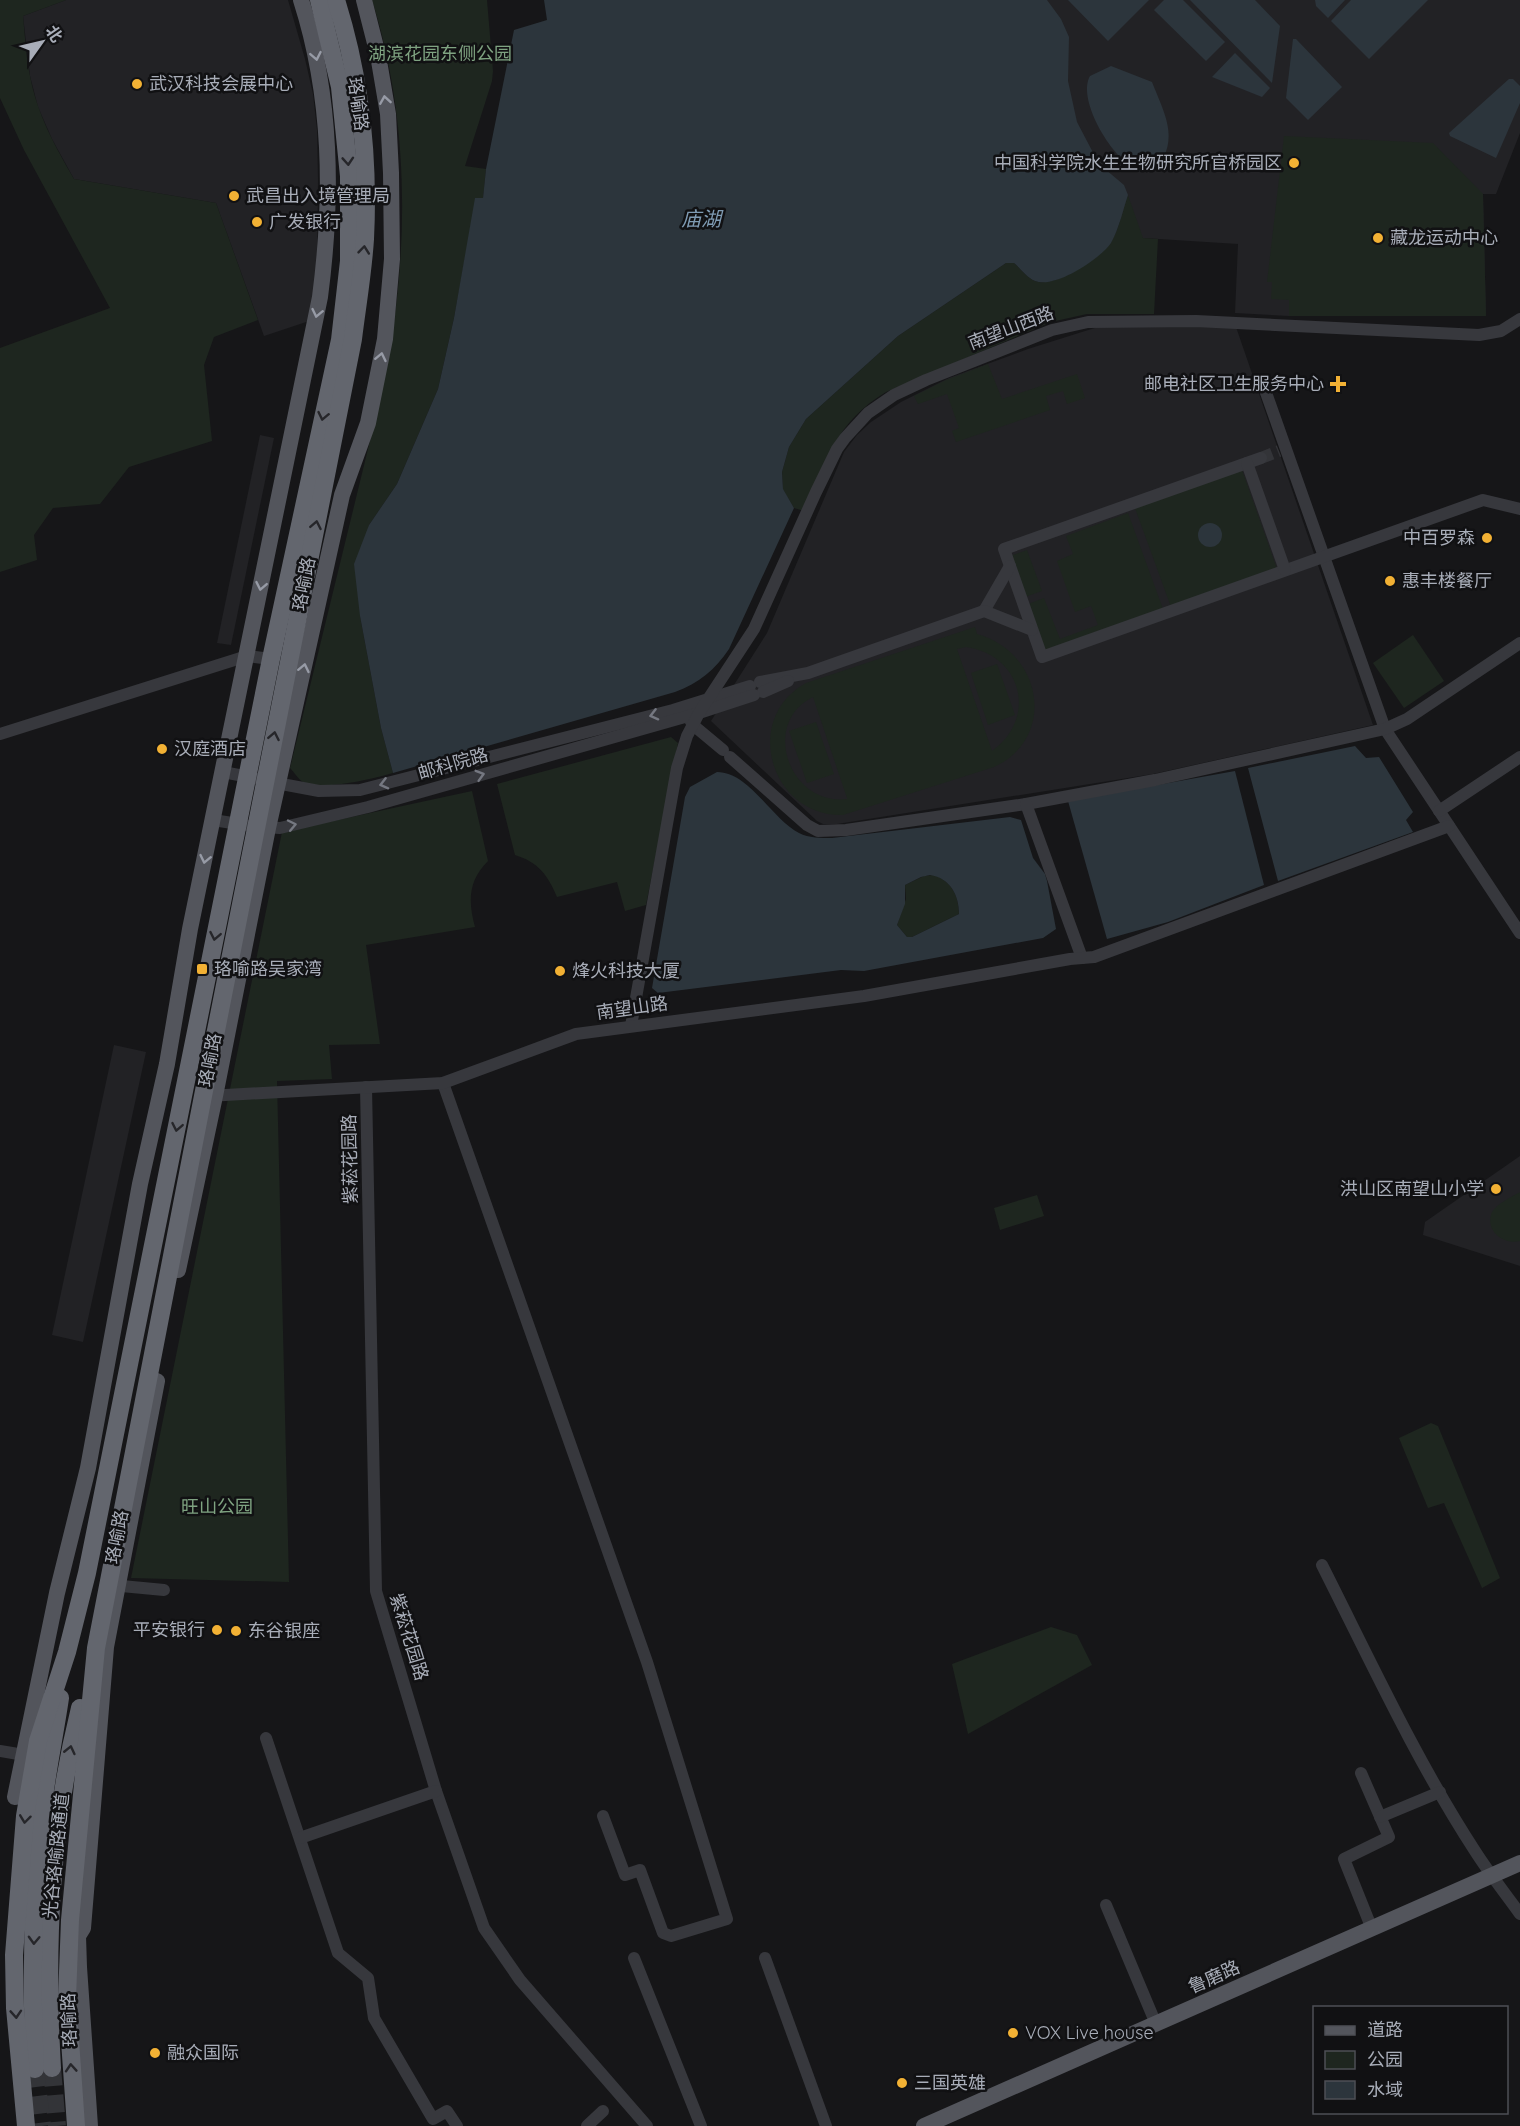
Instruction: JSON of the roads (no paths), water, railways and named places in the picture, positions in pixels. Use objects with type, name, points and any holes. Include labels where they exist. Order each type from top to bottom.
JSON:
[{"type":"highway","name":"珞喻路","points":[[25,2119],[15,2008],[14,1955],[29,1756],[67,1652],[87,1573],[271,659],[340,340],[347,283],[350,204],[344,117],[336,63],[319,0]]},
{"type":"highway","name":"珞喻路","points":[[76,2126],[67,1998],[70,1920],[96,1648],[113,1585],[272,782],[353,339],[365,242],[365,172],[360,109],[336,0]]},
{"type":"highway","name":"光谷珞喻路通道","points":[[67,1652],[41,1819],[35,1894],[33,2015],[44,2069],[51,1879],[57,1829],[68,1758],[96,1648]]},
{"type":"main road","points":[[15,1797],[29,1756],[57,1593],[88,1468],[140,1184],[167,1064],[190,929],[320,297],[328,231],[326,117],[315,50],[301,0]]},
{"type":"main road","points":[[272,782],[342,495],[368,423],[385,339],[393,222],[388,114],[378,55],[364,0]]},
{"type":"main road","points":[[90,2126],[78,1936],[83,1928],[113,1585]]},
{"type":"main road","name":"鲁磨路","points":[[948,2126],[1495,1879],[1520,1863]]},
{"type":"main road","name":"鲁磨路","points":[[924,2126],[1372,1929],[1495,1879],[1520,1872]]},
{"type":"street","name":"南望山西路","points":[[631,1026],[677,768],[691,715],[709,699],[754,629],[816,492],[845,438],[876,406],[926,380],[1052,330],[1088,322],[1197,321],[1479,335],[1501,332],[1520,319]]},
{"type":"street","points":[[1264,387],[1282,450],[1385,729],[1520,933]]},
{"type":"street","points":[[1261,458],[1004,549],[1042,657],[1483,500],[1520,509]]},
{"type":"street","points":[[1247,463],[1285,570]]},
{"type":"street","points":[[984,611],[1010,566]]},
{"type":"street","points":[[223,772],[319,791],[360,790],[691,715],[799,674],[984,611],[1032,630]]},
{"type":"street","points":[[691,715],[727,754],[807,825],[818,831],[846,830],[1026,804],[1155,780],[1385,729],[1407,719],[1520,643]]},
{"type":"street","points":[[0,734],[247,656],[271,659]]},
{"type":"street","points":[[691,715],[709,699],[757,689]]},
{"type":"street","name":"邮科院路","points":[[213,820],[262,827],[297,825],[691,715]]},
{"type":"street","points":[[1439,812],[1520,757]]},
{"type":"street","points":[[1026,804],[1076,959]]},
{"type":"street","name":"南望山路","points":[[209,1096],[443,1083],[569,1036],[864,996],[1094,957],[1449,826]]},
{"type":"street","points":[[443,1083],[647,1662],[727,1919],[671,1936],[663,1933],[640,1870],[626,1875],[603,1816]]},
{"type":"street","name":"紫菘花园路","points":[[366,1088],[376,1591],[436,1791],[479,1917],[490,1939],[520,1980],[647,2126]]},
{"type":"street","points":[[1322,1565],[1402,1723],[1440,1792],[1475,1852],[1520,1914]]},
{"type":"street","points":[[113,1585],[164,1590]]},
{"type":"street","points":[[266,1738],[338,1953],[368,1978],[374,2018],[433,2119],[447,2111],[457,2126]]},
{"type":"street","points":[[0,1751],[29,1756]]},
{"type":"street","points":[[1361,1773],[1389,1837],[1344,1859],[1372,1929]]},
{"type":"street","points":[[300,1838],[436,1791]]},
{"type":"street","points":[[1380,1817],[1440,1792]]},
{"type":"street","points":[[1106,1905],[1156,2024]]},
{"type":"street","points":[[634,1958],[702,2126]]},
{"type":"street","points":[[765,1958],[826,2126]]},
{"type":"street","points":[[587,2126],[603,2111]]},
{"type":"water","name":"庙湖","points":[[544,0],[1047,0],[1061,19],[1069,37],[1068,81],[1077,122],[1099,164],[1124,185],[1128,195],[1119,226],[1111,243],[1087,264],[1065,277],[1044,282],[1032,280],[1014,263],[1006,263],[898,336],[806,419],[789,447],[782,472],[783,489],[794,508],[729,649],[706,675],[675,692],[393,773],[381,728],[360,616],[354,564],[369,525],[397,484],[438,389],[454,318],[475,198],[483,198],[486,169],[514,30],[547,20]]},
{"type":"water","points":[[1068,0],[1149,0],[1108,41]]},
{"type":"water","points":[[1164,0],[1183,0],[1225,42],[1206,61],[1154,10]]},
{"type":"water","points":[[1190,0],[1255,0],[1280,26],[1272,83]]},
{"type":"water","points":[[1315,0],[1345,0],[1328,18],[1316,6]]},
{"type":"water","points":[[1351,0],[1428,0],[1369,59],[1331,21]]},
{"type":"water","points":[[1293,39],[1296,39],[1342,87],[1308,120],[1286,98]]},
{"type":"water","points":[[1235,53],[1270,88],[1262,97],[1212,77]]},
{"type":"water","points":[[1111,66],[1152,82],[1165,115],[1169,136],[1164,157],[1157,168],[1141,172],[1129,165],[1109,143],[1093,114],[1088,100],[1087,87],[1090,76]]},
{"type":"water","points":[[1509,79],[1513,79],[1520,86],[1520,103],[1496,158],[1450,136],[1449,133]]},
{"type":"water","points":[[1210,523],[1219,526],[1222,535],[1219,544],[1210,547],[1201,544],[1198,535],[1201,526]]},
{"type":"water","points":[[1355,746],[1366,758],[1379,757],[1413,812],[1406,820],[1413,832],[1278,881],[1248,768]]},
{"type":"water","points":[[1235,771],[1264,885],[1168,922],[1107,939],[1068,801]]},
{"type":"water","points":[[717,772],[729,774],[750,788],[789,826],[803,835],[815,837],[832,838],[1010,817],[1021,820],[1033,858],[1045,874],[1056,929],[1043,938],[864,971],[841,970],[658,993],[652,988],[685,797],[690,787]],"holes":[[[930,875],[937,877],[952,888],[959,907],[959,914],[912,937],[907,937],[897,925],[905,904],[905,885],[921,877]]]},
{"type":"tunnel","points":[[1261,458],[1279,451]]},
{"type":"tunnel","points":[[52,2068],[57,2126]]},
{"type":"tunnel","points":[[35,2069],[42,2126]]},
{"type":"place","name":"武汉科技会展中心","points":[[137,84]]},
{"type":"place","name":"中国科学院水生生物研究所官桥园区","points":[[1294,163]]},
{"type":"place","name":"武昌出入境管理局","points":[[234,196]]},
{"type":"place","name":"广发银行","points":[[257,222]]},
{"type":"place","name":"藏龙运动中心","points":[[1378,238]]},
{"type":"place","name":"邮电社区卫生服务中心","points":[[1338,384]]},
{"type":"place","name":"中百罗森","points":[[1487,538]]},
{"type":"place","name":"惠丰楼餐厅","points":[[1390,581]]},
{"type":"place","name":"汉庭酒店","points":[[162,749]]},
{"type":"place","name":"珞喻路吴家湾","points":[[202,969]]},
{"type":"place","name":"烽火科技大厦","points":[[560,971]]},
{"type":"place","name":"洪山区南望山小学","points":[[1496,1189]]},
{"type":"place","name":"平安银行","points":[[217,1630]]},
{"type":"place","name":"东谷银座","points":[[236,1631]]},
{"type":"place","name":"VOX Live house","points":[[1013,2033]]},
{"type":"place","name":"融众国际","points":[[155,2053]]},
{"type":"place","name":"三国英雄","points":[[902,2083]]},
{"type":"park label","name":"湖滨花园东侧公园","points":[[440,54]]},
{"type":"park label","name":"旺山公园","points":[[217,1507]]}]
